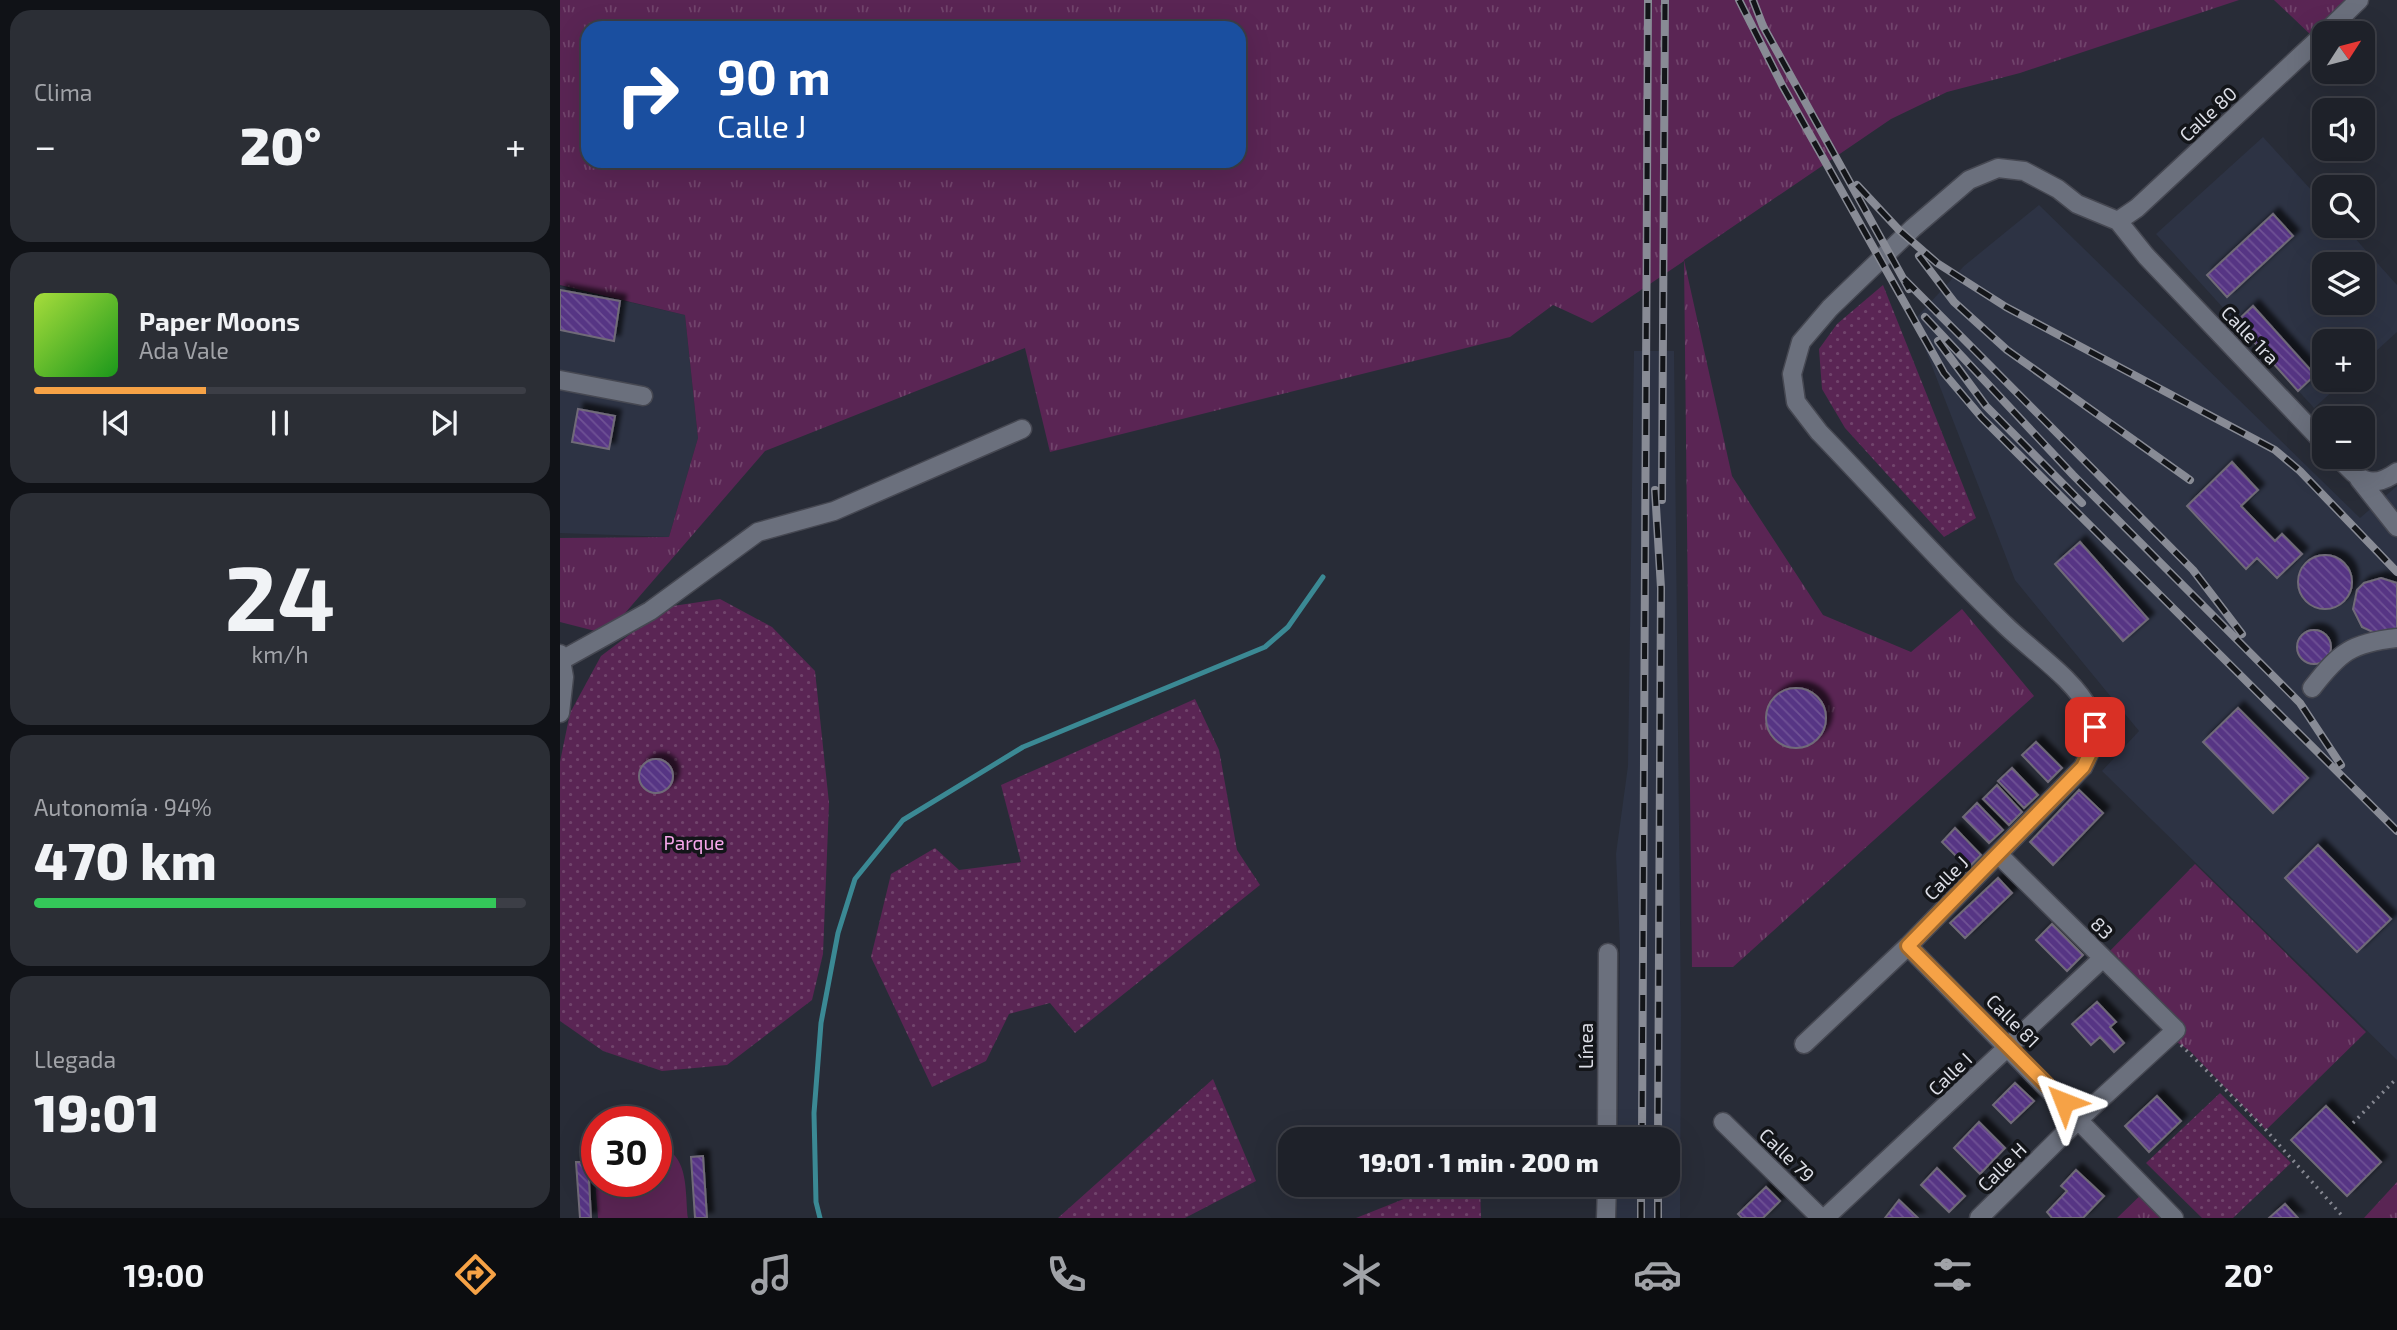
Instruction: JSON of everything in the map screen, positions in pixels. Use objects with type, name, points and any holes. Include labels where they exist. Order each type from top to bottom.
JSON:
[{"type":"street","name":"Calle 80","points":[[2337,21],[2359,0]]},
{"type":"street","name":"Calle 80","points":[[2118,221],[2137,208],[2312,45]]},
{"type":"street","name":"Calle J","points":[[1804,1044],[1908,946],[2083,767],[2093,747],[2095,727],[2091,712],[2081,697],[2005,625],[1819,432],[1796,402],[1793,374],[1801,342],[1830,308],[1913,228],[1969,180],[1998,168],[2024,171],[2058,189],[2077,204],[2118,221]]},
{"type":"street","name":"Calle 1ra","points":[[2118,221],[2146,256],[2312,430]]},
{"type":"street","points":[[560,380],[643,396]]},
{"type":"street","points":[[560,713],[564,677],[561,657],[650,611],[758,532],[834,510],[1022,429]]},
{"type":"street","points":[[2349,469],[2397,527]]},
{"type":"street","points":[[2359,479],[2376,483],[2393,475]]},
{"type":"street","points":[[2312,688],[2333,661],[2364,642],[2397,638]]},
{"type":"street","name":"83","points":[[1999,855],[2103,958],[2172,1033]]},
{"type":"street","name":"Calle 81","points":[[1908,946],[2080,1118],[2174,1218]]},
{"type":"street","name":"Línea","points":[[1607,1127],[1608,953]]},
{"type":"street","name":"Calle I","points":[[1823,1218],[2103,958]]},
{"type":"street","name":"Calle H","points":[[1979,1218],[2080,1118],[2172,1033]]},
{"type":"street","name":"Calle 79","points":[[1723,1122],[1823,1218]]},
{"type":"street","points":[[1606,1197],[1606,1218]]},
{"type":"path","points":[[2172,1033],[2344,1218]]},
{"type":"path","points":[[2353,1123],[2397,1078]]},
{"type":"shaded area","points":[[2263,137],[2312,191],[2312,238],[2355,238],[2367,252],[2312,252],[2312,315],[2375,315],[2375,261],[2397,285],[2397,332],[2375,352],[2375,329],[2312,329],[2312,392],[2332,392],[2316,406],[2312,406],[2156,234]]},
{"type":"shaded area","points":[[2039,205],[2360,518],[2397,486],[2397,1060],[2102,771],[2139,731],[2015,580],[1914,320],[1964,266]]},
{"type":"shaded area","points":[[560,286],[685,315],[698,438],[669,537],[560,533]]},
{"type":"shaded area","points":[[1634,351],[1674,351],[1681,1015],[1680,1218],[1617,1218],[1617,1197],[1680,1197],[1680,1127],[1618,1127],[1620,947],[1616,854],[1628,766]]},
{"type":"green space","points":[[560,0],[2239,0],[2020,73],[1947,92],[1891,119],[1684,260],[1732,476],[1823,615],[1911,652],[1962,609],[2034,696],[1733,967],[1692,967],[1684,261],[1592,323],[1553,305],[1510,337],[1050,452],[1025,348],[765,451],[607,634],[560,622],[560,538],[669,537],[698,438],[685,315],[560,285]]},
{"type":"green space","points":[[2274,0],[2353,0],[2329,21],[2312,21],[2312,36]]},
{"type":"green space","points":[[1883,285],[1976,518],[1944,537],[1845,428],[1822,389],[1819,349],[1837,324]]},
{"type":"green space","name":"Parque","points":[[720,599],[772,627],[815,671],[829,803],[823,954],[812,1000],[727,1065],[662,1071],[603,1051],[560,1021],[560,762],[570,713],[601,656],[666,607]]},
{"type":"green space","points":[[1195,699],[1219,750],[1237,850],[1260,885],[1075,1033],[1050,1003],[1009,1014],[986,1061],[932,1087],[871,957],[891,874],[935,848],[959,870],[1021,862],[1001,785]]},
{"type":"green space","points":[[2195,864],[2366,1032],[2266,1130],[2190,1051],[2168,1036],[2176,1031],[2103,958]]},
{"type":"green space","points":[[1213,1079],[1256,1181],[1185,1218],[1058,1218]]},
{"type":"green space","points":[[2220,1093],[2291,1163],[2233,1218],[2202,1218],[2146,1163]]},
{"type":"green space","points":[[672,1154],[675,1156],[684,1174],[688,1218],[598,1218],[596,1197],[672,1197]]},
{"type":"green space","points":[[2397,1182],[2397,1218],[2364,1218]]},
{"type":"green space","points":[[2147,1189],[2174,1218],[2117,1218]]},
{"type":"green space","points":[[1409,1197],[1480,1197],[1481,1218],[1356,1218]]},
{"type":"building","points":[[2273,214],[2293,236],[2227,297],[2207,275]]},
{"type":"building","points":[[560,290],[620,301],[614,341],[560,330]]},
{"type":"building","points":[[2253,306],[2312,372],[2312,378],[2298,391],[2236,322]]},
{"type":"building","points":[[578,409],[615,416],[609,449],[572,442]]},
{"type":"building","points":[[2232,462],[2258,490],[2241,506],[2275,541],[2282,534],[2302,554],[2277,578],[2257,558],[2246,569],[2187,506]]},
{"type":"building","points":[[2080,542],[2148,619],[2123,641],[2055,564]]},
{"type":"building","points":[[2325,555],[2344,563],[2352,582],[2344,601],[2325,609],[2306,601],[2298,582],[2306,563]]},
{"type":"building","points":[[2381,578],[2397,583],[2397,630],[2379,635],[2362,627],[2353,609],[2357,590],[2364,583]]},
{"type":"building","points":[[2314,630],[2326,635],[2331,647],[2326,659],[2314,664],[2302,659],[2297,647],[2302,635]]},
{"type":"building","points":[[1790,688],[1802,688],[1821,701],[1826,718],[1824,730],[1813,743],[1802,748],[1790,748],[1771,735],[1766,724],[1766,712],[1779,693]]},
{"type":"building","points":[[2238,708],[2308,778],[2273,813],[2203,742]]},
{"type":"building","points":[[2036,742],[2062,768],[2048,782],[2022,755]]},
{"type":"building","points":[[656,759],[668,764],[673,776],[668,788],[656,793],[644,788],[639,776],[644,764]]},
{"type":"building","points":[[2012,768],[2038,795],[2024,808],[1998,781]]},
{"type":"building","points":[[1997,785],[2022,812],[2009,825],[1983,799]]},
{"type":"building","points":[[2079,790],[2103,813],[2053,865],[2030,842]]},
{"type":"building","points":[[1977,803],[2003,830],[1989,843],[1963,817]]},
{"type":"building","points":[[1955,828],[1981,855],[1968,868],[1942,842]]},
{"type":"building","points":[[2318,845],[2391,919],[2357,952],[2285,878]]},
{"type":"building","points":[[1998,878],[2012,893],[1965,938],[1950,923]]},
{"type":"building","points":[[2052,924],[2083,955],[2067,971],[2036,940]]},
{"type":"building","points":[[2097,1002],[2116,1022],[2110,1027],[2124,1043],[2114,1052],[2100,1037],[2091,1045],[2072,1024]]},
{"type":"building","points":[[2015,1083],[2034,1101],[2011,1123],[1993,1105]]},
{"type":"building","points":[[2157,1096],[2181,1121],[2149,1152],[2125,1126]]},
{"type":"building","points":[[2326,1106],[2381,1162],[2347,1196],[2291,1140]]},
{"type":"building","points":[[1979,1122],[2005,1148],[1980,1174],[1954,1148]]},
{"type":"building","points":[[703,1156],[707,1218],[695,1218],[691,1157]]},
{"type":"building","points":[[576,1162],[581,1162],[581,1197],[590,1197],[591,1218],[580,1218]]},
{"type":"building","points":[[1937,1168],[1965,1196],[1949,1212],[1921,1185]]},
{"type":"building","points":[[2076,1170],[2104,1196],[2083,1218],[2052,1218],[2047,1212],[2067,1191],[2061,1186]]},
{"type":"building","points":[[1766,1187],[1780,1201],[1763,1218],[1742,1218],[1738,1214]]},
{"type":"building","points":[[1899,1200],[1918,1218],[1885,1218]]},
{"type":"building","points":[[2285,1204],[2298,1218],[2269,1218]]},
{"type":"waterway","points":[[820,1218],[816,1202],[814,1113],[821,1023],[838,933],[855,879],[903,820],[1023,747],[1265,647],[1288,627],[1323,577]]},
{"type":"railway","points":[[1642,1127],[1648,0]]},
{"type":"railway","points":[[1662,500],[1665,0]]},
{"type":"railway","points":[[1739,0],[1782,85],[1944,373],[1982,418],[2397,831]]},
{"type":"railway","points":[[1753,0],[1763,26],[1909,289]]},
{"type":"railway","points":[[1857,185],[1899,230],[1937,263],[2006,307],[2275,450],[2300,471],[2397,572]]},
{"type":"railway","points":[[1919,256],[1954,302],[2007,350],[2190,480]]},
{"type":"railway","points":[[1904,279],[2193,570],[2242,634]]},
{"type":"railway","points":[[1925,317],[2073,475],[2300,703],[2341,765]]},
{"type":"railway","points":[[1938,341],[1986,406],[2082,503]]},
{"type":"railway","points":[[1655,490],[1661,588],[1658,1127]]},
{"type":"railway","points":[[1641,1197],[1641,1218]]},
{"type":"railway","points":[[1658,1197],[1658,1218]]},
{"type":"route","points":[[2064,1102],[1908,946],[2083,767],[2093,747],[2095,727]]}]
